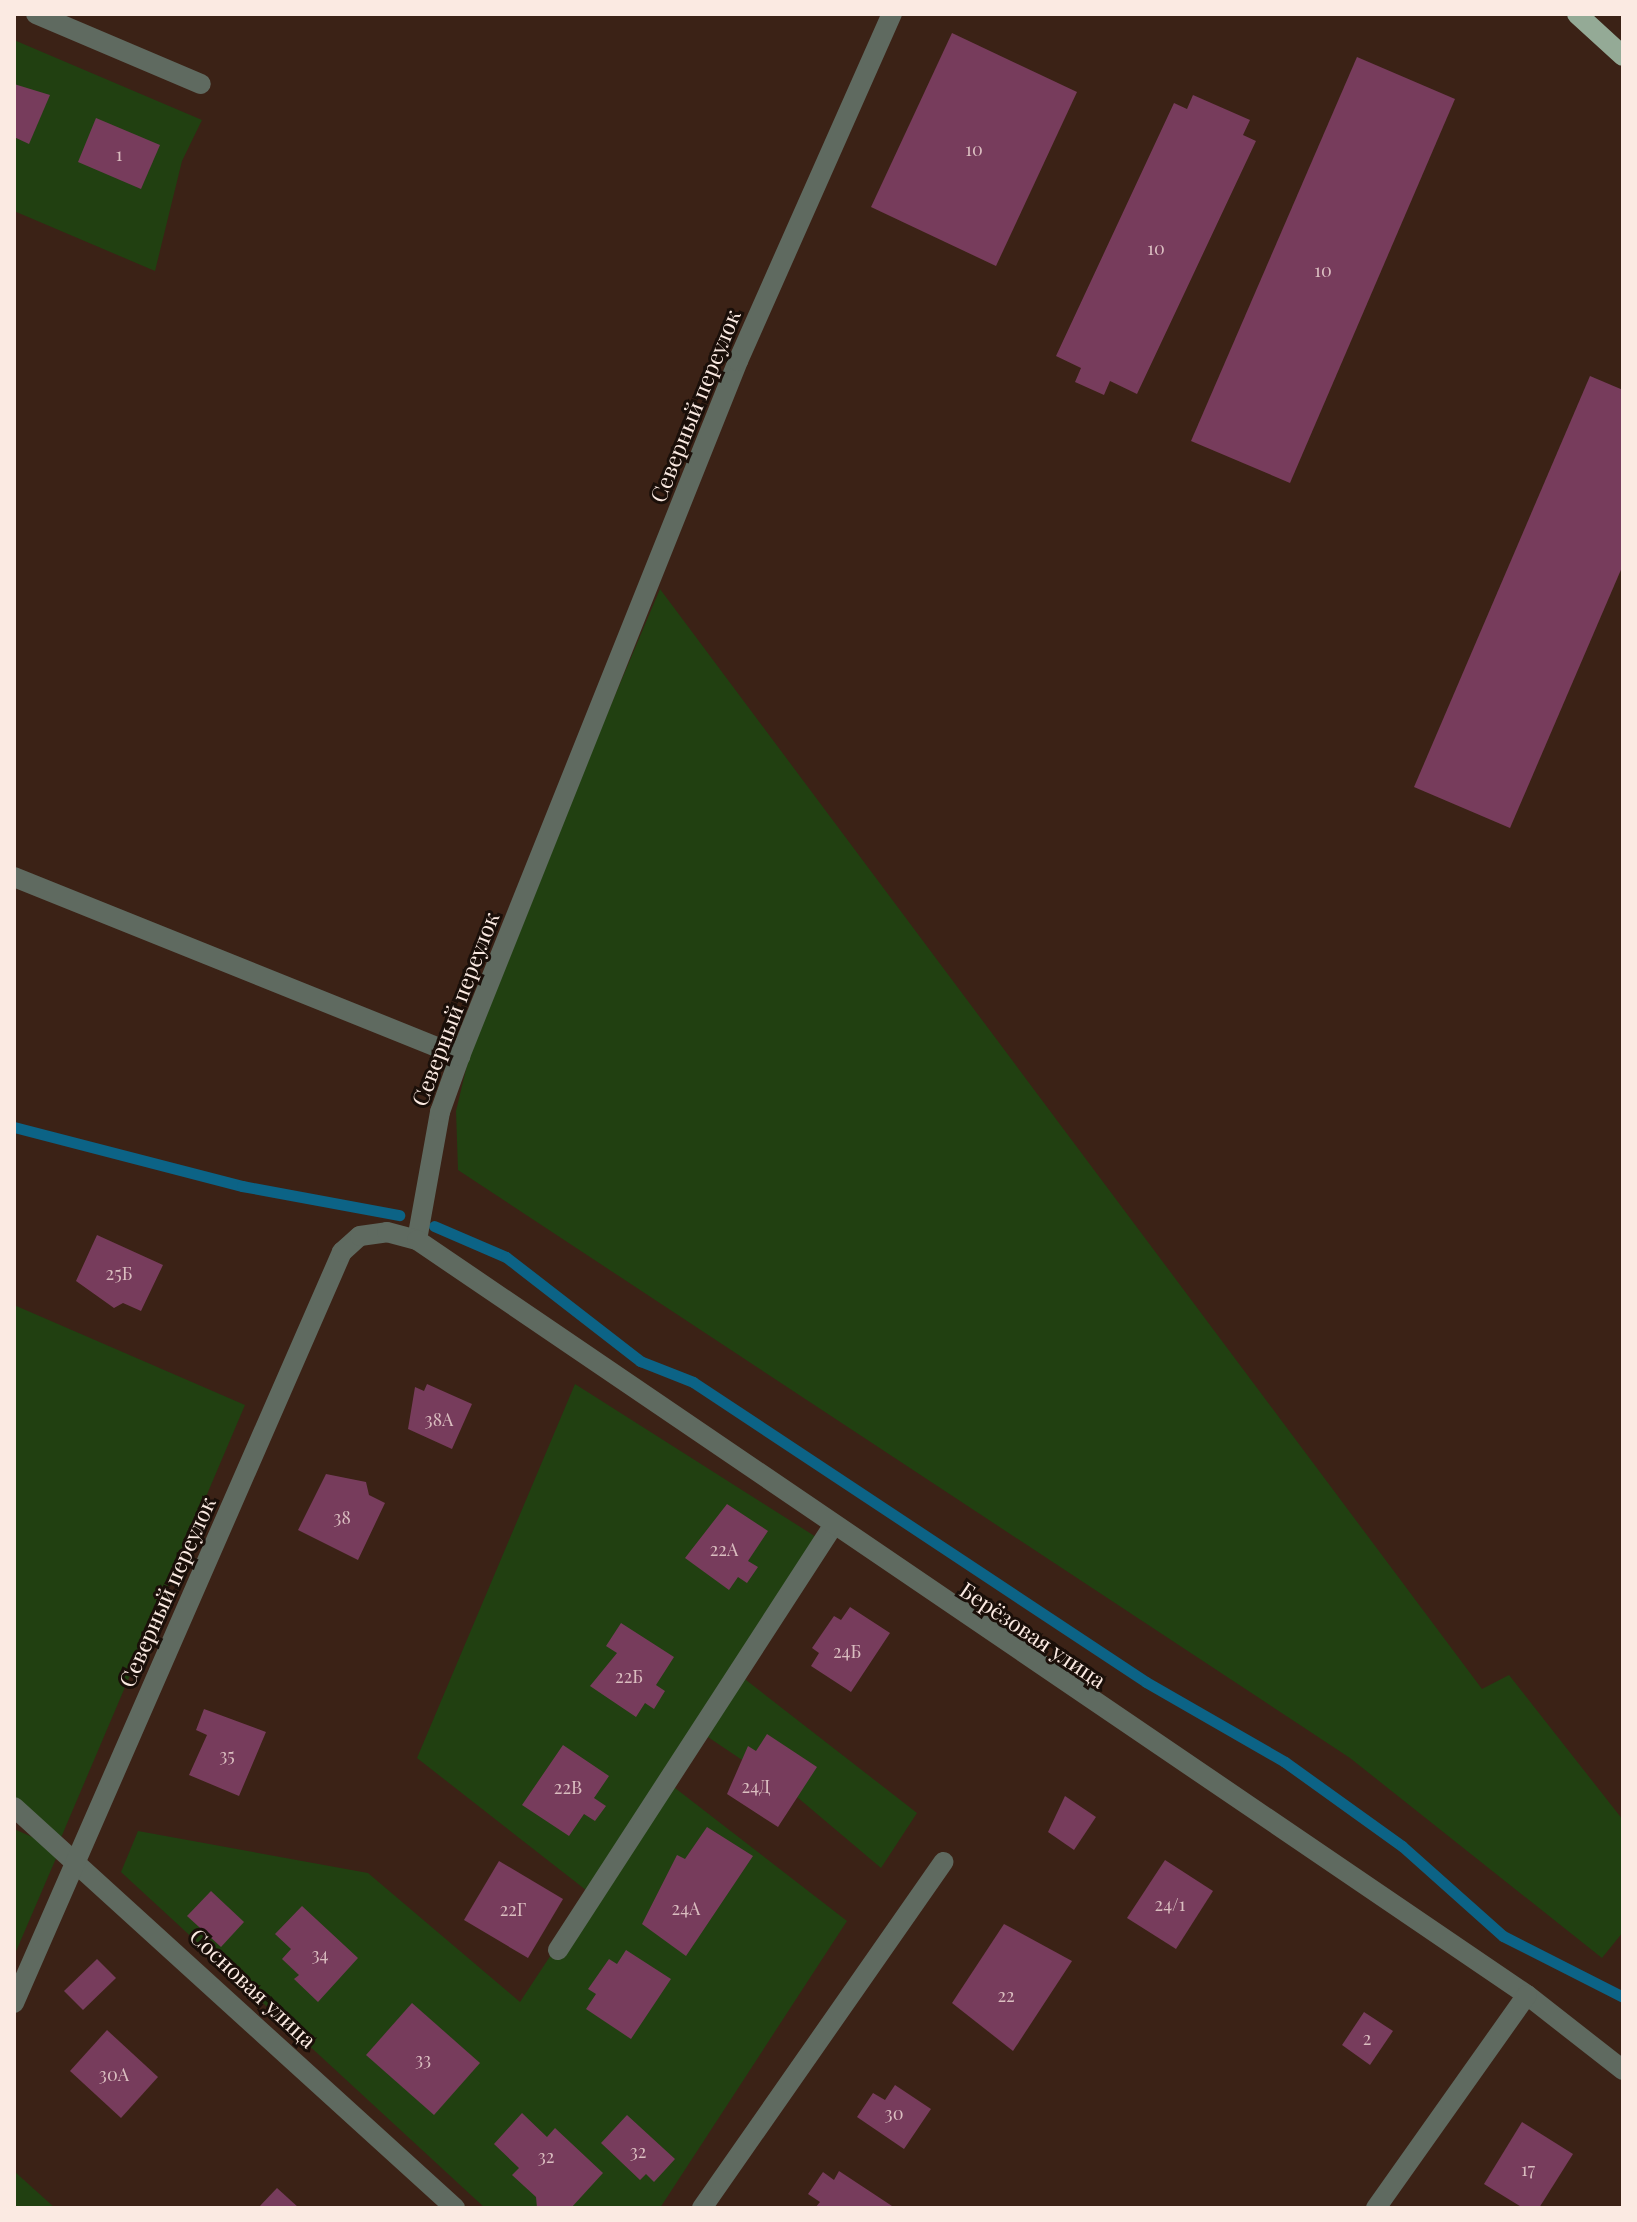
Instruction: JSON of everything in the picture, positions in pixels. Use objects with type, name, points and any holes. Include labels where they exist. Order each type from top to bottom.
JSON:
[{"type":"main road","points":[[1577,14],[1623,56]]},
{"type":"street","points":[[36,14],[201,84]]},
{"type":"street","name":"Северный переулок","points":[[14,2003],[342,1252],[360,1236],[387,1232],[417,1240],[440,1112],[460,1056],[738,361],[892,14]]},
{"type":"street","points":[[14,877],[460,1056]]},
{"type":"street","name":"Берёзовая улица","points":[[417,1240],[831,1529],[1527,1995],[1623,2070]]},
{"type":"street","points":[[558,1950],[831,1529]]},
{"type":"street","name":"Сосновая улица","points":[[14,1807],[77,1858],[455,2208]]},
{"type":"street","points":[[702,2208],[943,1862]]},
{"type":"street","points":[[1376,2208],[1527,1995]]},
{"type":"green space","points":[[14,40],[202,120],[182,161],[155,271],[14,211]]},
{"type":"green space","points":[[660,589],[1482,1689],[1509,1675],[1623,1820],[1623,1932],[1602,1958],[1350,1758],[458,1170],[456,1111],[478,1019]]},
{"type":"green space","points":[[14,1305],[245,1405],[60,1840],[14,1797]]},
{"type":"green space","points":[[575,1384],[824,1542],[737,1673],[917,1813],[881,1868],[797,1797],[699,1731],[666,1781],[847,1921],[660,2208],[485,2208],[121,1872],[138,1831],[368,1873],[520,2002],[591,1894],[417,1758]]},
{"type":"green space","points":[[14,1829],[60,1849],[14,1956]]},
{"type":"green space","points":[[14,2171],[55,2208],[14,2208]]},
{"type":"building","points":[[952,33],[1077,92],[996,266],[871,207]]},
{"type":"building","points":[[1357,57],[1455,99],[1290,483],[1191,441]]},
{"type":"building","points":[[14,84],[50,95],[29,144],[14,137]]},
{"type":"building","points":[[1193,95],[1250,120],[1243,135],[1256,141],[1137,394],[1110,381],[1104,395],[1075,382],[1081,368],[1056,356],[1174,103],[1187,109]]},
{"type":"building","points":[[96,118],[160,145],[141,189],[78,162]]},
{"type":"building","points":[[1590,376],[1623,390],[1623,565],[1510,828],[1414,787]]},
{"type":"building","points":[[97,1235],[163,1265],[141,1311],[123,1303],[114,1308],[76,1281]]},
{"type":"building","points":[[427,1384],[472,1404],[452,1449],[408,1429],[415,1387],[424,1391]]},
{"type":"building","points":[[326,1474],[366,1482],[369,1495],[385,1503],[358,1560],[298,1530]]},
{"type":"building","points":[[727,1504],[768,1531],[748,1561],[758,1567],[747,1583],[738,1577],[729,1590],[685,1558]]},
{"type":"building","points":[[850,1607],[890,1633],[851,1692],[811,1666],[819,1653],[812,1648],[834,1616],[841,1620]]},
{"type":"building","points":[[621,1623],[674,1657],[656,1685],[665,1691],[654,1709],[645,1703],[636,1717],[590,1686],[617,1653],[606,1646]]},
{"type":"building","points":[[204,1709],[266,1732],[239,1796],[189,1775],[207,1735],[196,1730]]},
{"type":"building","points":[[767,1734],[817,1767],[778,1827],[727,1794],[748,1746],[756,1751]]},
{"type":"building","points":[[563,1745],[609,1776],[594,1798],[606,1806],[595,1821],[584,1814],[569,1836],[522,1805]]},
{"type":"building","points":[[1065,1796],[1096,1817],[1074,1850],[1048,1832]]},
{"type":"building","points":[[707,1827],[753,1856],[686,1956],[642,1924],[677,1855],[685,1859]]},
{"type":"building","points":[[1165,1860],[1213,1891],[1176,1949],[1127,1918]]},
{"type":"building","points":[[499,1861],[563,1899],[528,1958],[464,1920]]},
{"type":"building","points":[[211,1891],[244,1922],[221,1947],[187,1916]]},
{"type":"building","points":[[302,1906],[358,1958],[318,2002],[294,1979],[299,1975],[282,1959],[291,1949],[275,1934]]},
{"type":"building","points":[[1004,1924],[1072,1961],[1013,2051],[952,2003]]},
{"type":"building","points":[[626,1950],[671,1979],[631,2039],[586,2009],[596,1994],[588,1989],[609,1959],[617,1964]]},
{"type":"building","points":[[97,1959],[116,1978],[83,2010],[64,1991]]},
{"type":"building","points":[[412,2003],[480,2063],[434,2115],[366,2055]]},
{"type":"building","points":[[1364,2012],[1393,2031],[1370,2065],[1342,2045]]},
{"type":"building","points":[[107,2030],[158,2077],[121,2118],[70,2071]]},
{"type":"building","points":[[895,2085],[931,2109],[904,2149],[857,2117],[873,2093],[885,2100]]},
{"type":"building","points":[[522,2113],[547,2137],[555,2128],[603,2173],[571,2208],[537,2208],[536,2197],[512,2175],[519,2168],[494,2144]]},
{"type":"building","points":[[627,2115],[675,2159],[654,2182],[646,2174],[640,2180],[601,2143]]},
{"type":"building","points":[[1522,2122],[1573,2154],[1539,2208],[1523,2208],[1484,2184]]},
{"type":"building","points":[[839,2171],[891,2208],[815,2208],[820,2202],[808,2194],[823,2172],[834,2180]]},
{"type":"building","points":[[277,2188],[299,2208],[258,2208]]},
{"type":"waterway","points":[[14,1127],[242,1186],[399,1215]]},
{"type":"waterway","points":[[434,1226],[506,1257],[640,1361],[693,1382],[1146,1682],[1285,1762],[1402,1846],[1503,1936],[1623,1997]]}]
